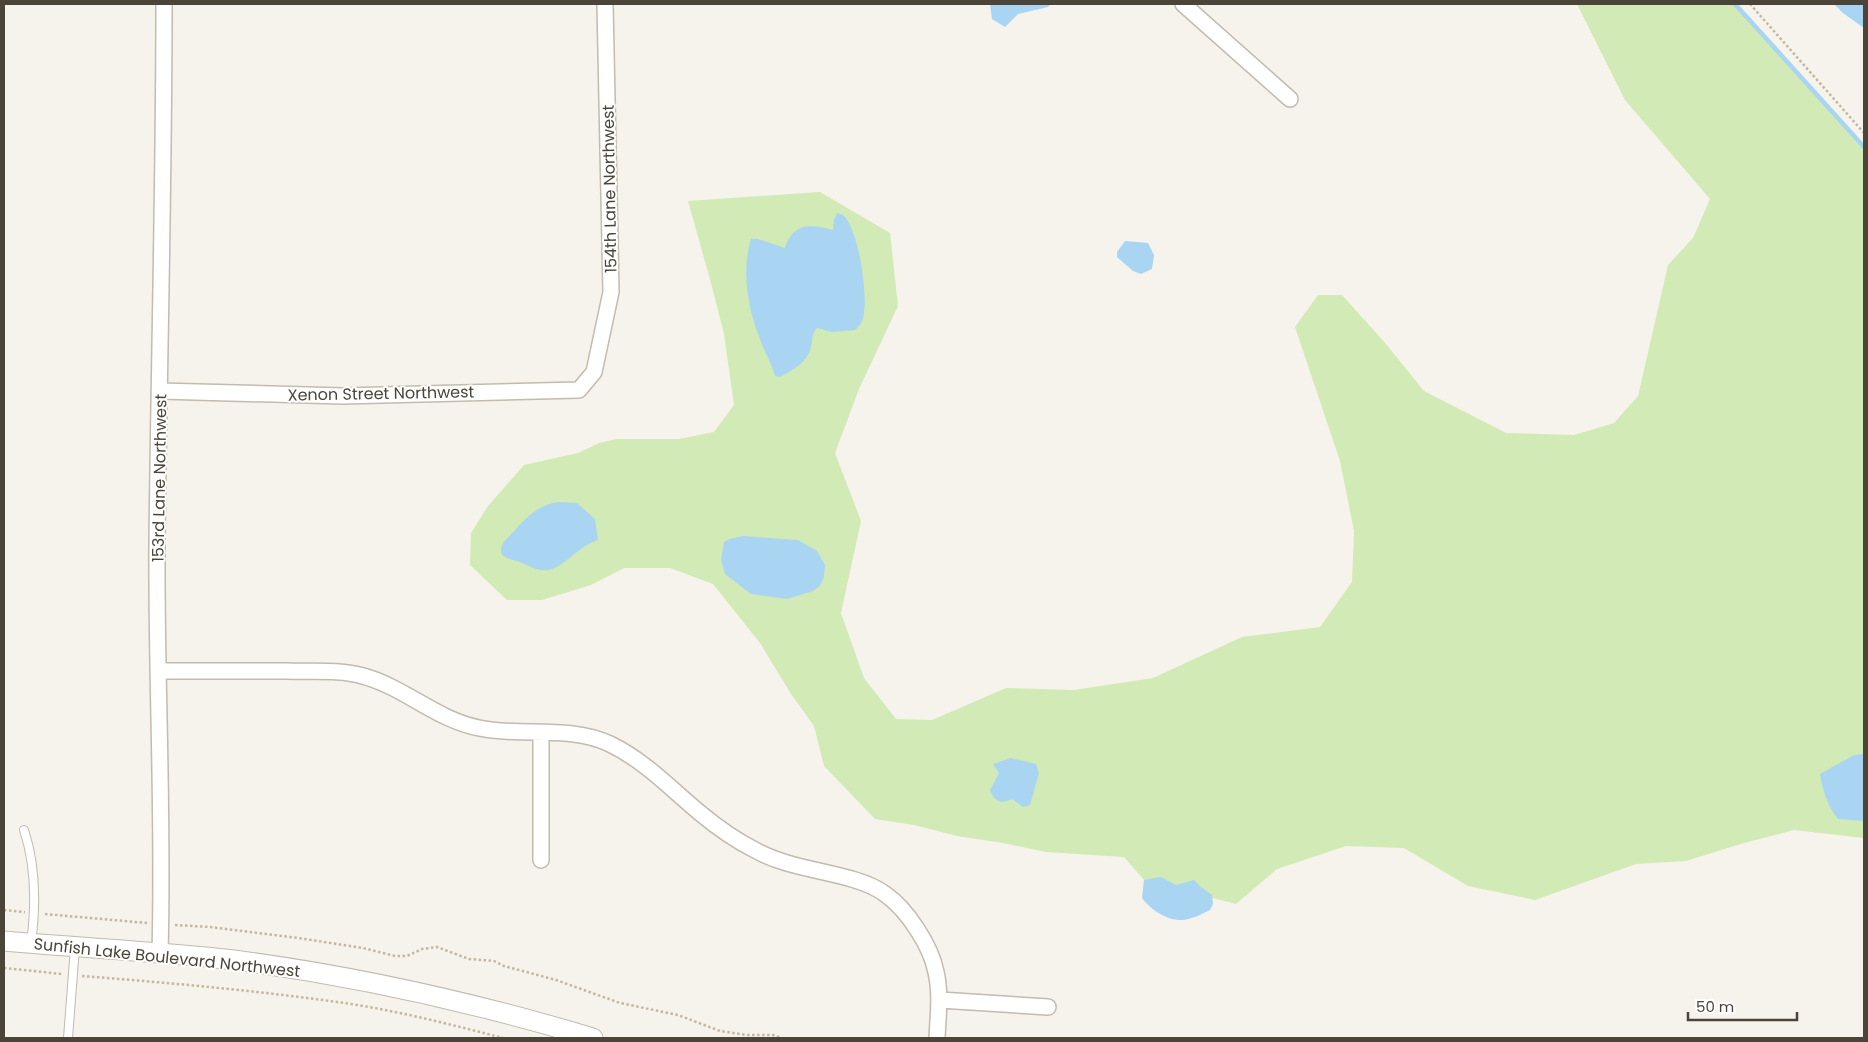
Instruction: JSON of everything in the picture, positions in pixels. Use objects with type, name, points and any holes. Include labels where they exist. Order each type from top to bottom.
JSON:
[{"type":"street","name":"153rd Lane Northwest","points":[[160,953],[157,545],[164,139],[164,4]]},
{"type":"street","name":"154th Lane Northwest","points":[[594,372],[611,292],[605,4]]},
{"type":"street","points":[[1183,4],[1290,99]]},
{"type":"street","name":"Xenon Street Northwest","points":[[160,391],[344,396],[579,390],[594,372]]},
{"type":"street","points":[[159,671],[330,672],[362,675],[390,686],[444,717],[472,727],[494,731],[562,733],[608,743],[638,760],[729,836],[790,864],[859,881],[886,894],[908,917],[926,944],[936,970],[940,1000],[936,1038]]},
{"type":"street","points":[[541,733],[541,860]]},
{"type":"street","name":"Sunfish Lake Boulevard Northwest","points":[[4,941],[234,960],[301,970],[383,984],[478,1006],[593,1038]]},
{"type":"street","points":[[940,1000],[1048,1007]]},
{"type":"lane","points":[[24,830],[30,849],[35,914],[31,943]]},
{"type":"lane","points":[[68,1038],[75,947]]},
{"type":"path","points":[[1750,4],[1864,132]]},
{"type":"path","points":[[4,910],[210,927],[363,948],[395,956],[407,956],[422,949],[437,946],[469,959],[494,961],[504,966],[556,980],[620,1002],[678,1015],[720,1031],[747,1035],[773,1035],[782,1038]]},
{"type":"path","points":[[4,968],[232,989],[352,1004],[428,1019],[503,1038]]},
{"type":"green space","points":[[1577,4],[1735,4],[1864,147],[1864,838],[1794,830],[1686,861],[1636,864],[1535,900],[1468,886],[1404,848],[1346,846],[1277,869],[1236,904],[1144,880],[1124,857],[1046,852],[875,819],[824,766],[814,726],[791,694],[760,643],[713,584],[670,568],[624,568],[591,585],[542,600],[507,600],[470,565],[471,533],[488,506],[524,465],[578,453],[599,443],[617,439],[679,439],[714,432],[734,405],[724,334],[688,201],[820,192],[890,233],[898,306],[859,389],[835,453],[861,521],[841,613],[864,678],[896,719],[932,720],[1006,688],[1074,690],[1153,678],[1242,637],[1320,627],[1352,582],[1354,531],[1340,461],[1295,327],[1318,295],[1342,295],[1386,344],[1424,391],[1506,433],[1574,435],[1614,423],[1638,396],[1668,265],[1693,238],[1710,199],[1625,100]]},
{"type":"water","points":[[990,4],[1051,4],[1048,7],[1018,14],[1005,27],[992,19]]},
{"type":"water","points":[[1834,4],[1864,4],[1864,28],[1843,13]]},
{"type":"water","points":[[837,213],[844,216],[849,224],[862,267],[865,299],[862,321],[855,330],[832,332],[817,328],[813,335],[809,353],[803,361],[780,377],[775,376],[756,327],[749,302],[746,264],[751,239],[758,239],[785,248],[788,240],[798,229],[810,226],[833,230]]},
{"type":"water","points":[[1125,241],[1148,243],[1154,255],[1152,269],[1141,274],[1133,271],[1117,257],[1117,252]]},
{"type":"water","points":[[559,502],[577,503],[595,519],[598,540],[585,546],[560,565],[548,570],[536,569],[502,555],[501,548],[504,542],[528,516],[543,507]]},
{"type":"water","points":[[743,536],[798,540],[817,551],[825,565],[824,577],[820,586],[813,591],[787,599],[751,594],[725,574],[721,560],[724,542]]},
{"type":"water","points":[[1864,754],[1864,821],[1838,819],[1826,798],[1820,774],[1854,755]]},
{"type":"water","points":[[1011,758],[1036,764],[1039,773],[1030,805],[1023,807],[1012,799],[1004,802],[998,801],[990,790],[999,773],[993,764]]},
{"type":"water","points":[[1161,877],[1176,885],[1194,880],[1212,895],[1213,904],[1210,910],[1193,917],[1177,920],[1165,917],[1150,907],[1142,898],[1144,880]]},
{"type":"waterway","points":[[1735,4],[1864,147]]}]
